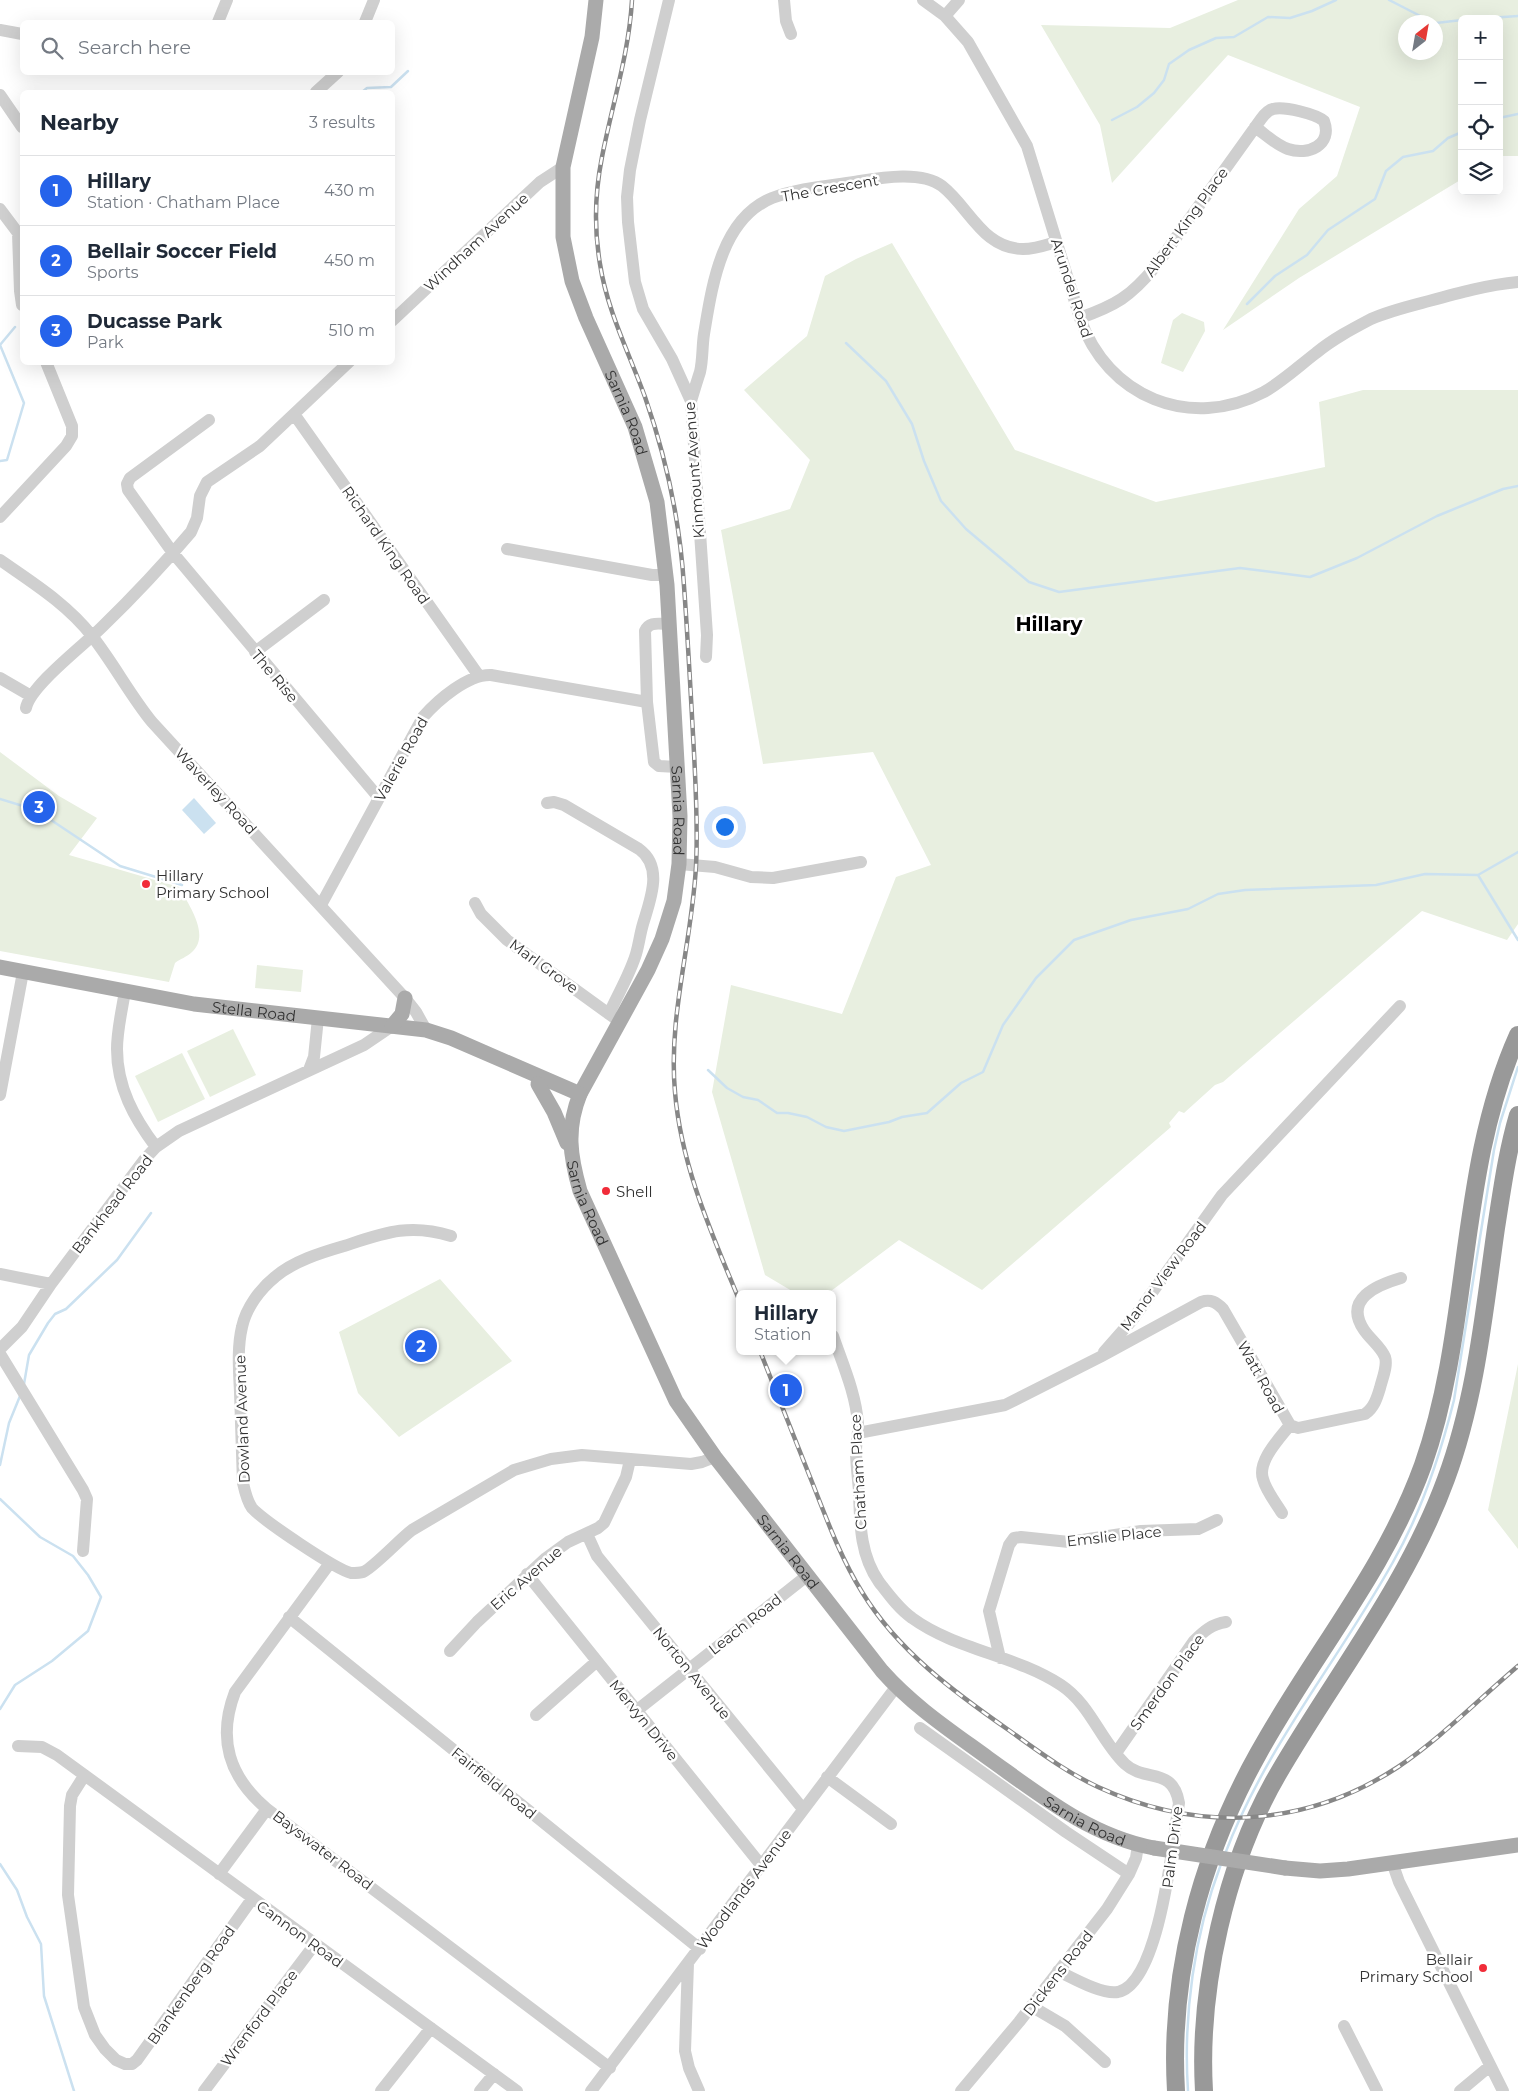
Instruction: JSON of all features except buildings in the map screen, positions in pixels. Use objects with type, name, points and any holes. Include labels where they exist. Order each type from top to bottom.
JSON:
[{"type":"highway","points":[[1176,2091],[1175,2037],[1182,1965],[1190,1926],[1202,1884],[1221,1832],[1258,1752],[1341,1622],[1392,1536],[1422,1466],[1434,1428],[1447,1368],[1475,1185],[1484,1140],[1503,1071],[1518,1035]]},
{"type":"highway","points":[[1204,2091],[1206,2012],[1217,1934],[1228,1891],[1246,1840],[1277,1774],[1372,1624],[1415,1550],[1447,1478],[1467,1411],[1503,1180],[1518,1115]]},
{"type":"main road","name":"Sarnia Road","points":[[596,0],[592,37],[563,167],[563,237],[572,281],[586,318],[626,404],[644,454],[657,502],[666,575],[669,624],[680,816],[679,864],[674,901],[662,939],[615,1018],[578,1098],[570,1126],[571,1154],[580,1191],[592,1221],[676,1401],[715,1456],[896,1687],[936,1720],[970,1754],[1085,1824],[1138,1845],[1285,1868],[1320,1871],[1348,1869],[1518,1845]]},
{"type":"main road","name":"Stella Road","points":[[0,967],[194,1004],[426,1030],[451,1038],[503,1061],[578,1098]]},
{"type":"main road","points":[[392,1026],[402,1014],[405,998]]},
{"type":"main road","name":"Stella Road","points":[[503,1061],[538,1084],[578,1098]]},
{"type":"main road","points":[[538,1084],[554,1112],[571,1154]]},
{"type":"street","points":[[219,20],[227,0]]},
{"type":"street","points":[[366,20],[374,0]]},
{"type":"street","name":"Kinmount Avenue","points":[[669,0],[638,128],[627,197],[628,222],[634,282],[642,309],[672,359],[691,401],[707,635],[706,657]]},
{"type":"street","points":[[784,0],[786,21],[790,34]]},
{"type":"street","name":"Arundel Road","points":[[923,0],[945,16],[968,42],[1027,146],[1080,318],[1085,332],[1099,357],[1115,375],[1132,388],[1149,397],[1174,405],[1207,408],[1247,400],[1265,391],[1330,342],[1373,318],[1407,306],[1465,291],[1518,282]]},
{"type":"street","points":[[945,16],[959,0]]},
{"type":"street","points":[[0,30],[20,34]]},
{"type":"street","points":[[318,90],[335,75]]},
{"type":"street","points":[[0,95],[20,124]]},
{"type":"street","name":"Albert King Place","points":[[1080,318],[1113,305],[1141,284],[1155,267],[1255,127],[1265,114],[1273,109],[1280,108],[1317,116],[1324,121],[1325,136],[1321,145],[1317,148],[1297,151],[1284,148],[1255,127]]},
{"type":"street","name":"Windham Avenue","points":[[395,318],[540,182],[563,167]]},
{"type":"street","name":"The Crescent","points":[[691,401],[700,372],[704,335],[720,262],[744,218],[754,208],[772,198],[795,191],[860,180],[916,176],[942,185],[978,226],[997,243],[1011,248],[1024,249],[1056,242]]},
{"type":"street","points":[[0,209],[18,233],[20,291]]},
{"type":"street","points":[[0,517],[66,446],[72,436],[72,426],[47,365]]},
{"type":"street","points":[[26,708],[31,696],[173,553],[195,525],[200,496],[207,482],[260,446],[344,365]]},
{"type":"street","name":"Richard King Road","points":[[294,414],[479,676]]},
{"type":"street","name":"The Rise","points":[[209,420],[130,478],[127,484],[128,490],[173,553],[379,798]]},
{"type":"street","points":[[507,549],[652,575],[666,575]]},
{"type":"street","name":"Waverley Road","points":[[0,560],[51,595],[92,636],[140,708],[405,998],[416,1012],[426,1030]]},
{"type":"street","points":[[255,652],[324,600]]},
{"type":"street","points":[[669,624],[651,623],[645,631],[647,702],[654,762],[659,766],[677,767]]},
{"type":"street","points":[[479,676],[491,675],[647,702]]},
{"type":"street","name":"Valerie Road","points":[[321,905],[423,717],[439,701],[479,676]]},
{"type":"street","points":[[0,678],[31,696]]},
{"type":"street","points":[[547,803],[554,802],[564,805],[639,849],[649,859],[652,866],[653,891],[640,935],[637,953],[615,1018]]},
{"type":"street","points":[[679,864],[715,867],[751,877],[773,878],[861,862]]},
{"type":"street","name":"Marl Grove","points":[[475,903],[481,914],[507,940],[615,1018]]},
{"type":"street","points":[[0,1095],[22,972]]},
{"type":"street","points":[[126,991],[116,1047],[120,1077],[133,1113],[156,1147]]},
{"type":"street","name":"Manor View Road","points":[[858,1433],[996,1408],[1100,1358],[1133,1319],[1222,1195],[1400,1006]]},
{"type":"street","points":[[309,1070],[314,1057],[318,1018]]},
{"type":"street","name":"Bankhead Road","points":[[0,1349],[22,1327],[125,1183],[156,1147],[179,1131],[364,1045],[392,1026]]},
{"type":"street","name":"Dowland Avenue","points":[[451,1236],[422,1229],[407,1229],[376,1236],[302,1260],[275,1277],[262,1290],[250,1307],[242,1326],[239,1356],[243,1483],[246,1496],[252,1507],[262,1517],[330,1563],[352,1573],[362,1573],[369,1570],[400,1539],[412,1530],[521,1467],[551,1459],[582,1455],[692,1464],[715,1456]]},
{"type":"street","points":[[0,1274],[51,1284]]},
{"type":"street","name":"Watt Road","points":[[1100,1358],[1201,1302],[1210,1300],[1217,1303],[1223,1309],[1290,1425],[1298,1428],[1365,1414],[1370,1410],[1378,1394],[1386,1364],[1382,1353],[1363,1329],[1357,1316],[1358,1308],[1363,1296],[1368,1292],[1380,1285],[1401,1278]]},
{"type":"street","name":"Chatham Place","points":[[836,1345],[851,1388],[858,1417],[856,1450],[860,1530],[868,1562],[878,1581],[898,1605],[913,1618],[955,1640],[1000,1658]]},
{"type":"street","points":[[0,1354],[84,1490],[87,1500],[83,1551]]},
{"type":"street","points":[[1282,1513],[1263,1480],[1262,1471],[1269,1454],[1290,1425]]},
{"type":"street","name":"Eric Avenue","points":[[450,1651],[527,1574],[568,1542],[598,1528],[609,1514],[626,1477],[630,1460]]},
{"type":"street","name":"Emslie Place","points":[[1000,1658],[990,1616],[990,1604],[1009,1545],[1014,1538],[1021,1537],[1069,1542],[1141,1531],[1191,1530],[1204,1527],[1217,1520]]},
{"type":"street","name":"Norton Avenue","points":[[587,1534],[597,1556],[803,1809]]},
{"type":"street","name":"Bayswater Road","points":[[330,1563],[235,1692],[229,1707],[226,1726],[227,1744],[232,1763],[243,1784],[268,1809],[610,2068]]},
{"type":"street","name":"Mervyn Drive","points":[[527,1574],[596,1662],[762,1865]]},
{"type":"street","name":"Leach Road","points":[[636,1711],[808,1575]]},
{"type":"street","name":"Fairfield Road","points":[[289,1617],[700,1949]]},
{"type":"street","name":"Smerdon Place","points":[[1116,1753],[1194,1640],[1216,1623],[1226,1622]]},
{"type":"street","name":"Palm Drive","points":[[1000,1658],[1051,1679],[1070,1692],[1089,1712],[1116,1753],[1130,1767],[1168,1780],[1177,1792],[1178,1803],[1165,1898],[1140,1973],[1126,1989],[1117,1992],[1105,1991],[1058,1971]]},
{"type":"street","points":[[536,1715],[596,1662]]},
{"type":"street","name":"Woodlands Avenue","points":[[592,2091],[896,1687]]},
{"type":"street","points":[[920,1728],[970,1754],[1129,1874]]},
{"type":"street","name":"Cannon Road","points":[[18,1746],[42,1747],[50,1750],[517,2091]]},
{"type":"street","name":"Blankenberg Road","points":[[84,1776],[72,1795],[70,1806],[68,1895],[84,2007],[90,2024],[105,2049],[116,2060],[125,2064],[132,2064],[137,2060],[252,1899]]},
{"type":"street","points":[[827,1777],[891,1824]]},
{"type":"street","points":[[219,1874],[268,1809]]},
{"type":"street","name":"Dickens Road","points":[[961,2091],[1107,1909],[1129,1874],[1136,1858],[1138,1845]]},
{"type":"street","points":[[1392,1862],[1399,1882],[1503,2091]]},
{"type":"street","name":"Wrenford Place","points":[[204,2091],[315,1944]]},
{"type":"street","points":[[688,1963],[685,2051],[689,2068],[699,2091]]},
{"type":"street","points":[[1031,2006],[1065,2026],[1106,2062]]},
{"type":"street","points":[[1344,2026],[1371,2089]]},
{"type":"street","points":[[381,2091],[431,2028]]},
{"type":"street","points":[[1460,2091],[1490,2066]]},
{"type":"street","points":[[480,2091],[494,2074]]},
{"type":"green space","points":[[1238,0],[1518,0],[1518,156],[1503,156],[1503,15],[1458,15],[1458,181],[1299,278],[1223,330],[1299,209],[1337,176],[1360,107],[1228,55],[1112,183],[1100,125],[1041,25],[1170,28]]},
{"type":"green space","points":[[892,243],[1015,450],[1156,502],[1325,467],[1319,402],[1363,390],[1518,390],[1518,924],[1507,940],[1422,911],[1223,1082],[1215,1085],[1184,1113],[1179,1111],[1169,1123],[1171,1127],[982,1290],[899,1240],[832,1290],[790,1290],[765,1275],[712,1092],[731,985],[842,1014],[896,877],[931,865],[873,752],[763,764],[721,530],[790,509],[810,460],[744,390],[807,336],[825,276],[856,259]]},
{"type":"green space","points":[[1182,313],[1204,322],[1205,331],[1183,372],[1161,363],[1173,320]]},
{"type":"green space","points":[[0,752],[59,796],[97,818],[69,855],[179,887],[196,920],[199,928],[199,937],[197,945],[192,952],[175,963],[169,982],[0,951]]},
{"type":"green space","points":[[257,965],[303,970],[301,992],[255,988]]},
{"type":"green space","points":[[233,1029],[256,1075],[210,1097],[187,1051]]},
{"type":"green space","points":[[182,1053],[205,1099],[158,1122],[135,1076]]},
{"type":"green space","points":[[440,1279],[512,1361],[399,1437],[358,1393],[339,1332]]},
{"type":"green space","points":[[1518,1364],[1518,1549],[1488,1510]]},
{"type":"water","points":[[194,798],[216,823],[204,834],[182,810]]},
{"type":"waterway","points":[[1112,120],[1137,107],[1154,93],[1164,80],[1169,64],[1189,50],[1216,38],[1234,37],[1268,17],[1290,18],[1336,0]]},
{"type":"waterway","points":[[1389,0],[1418,15]]},
{"type":"waterway","points":[[1503,17],[1518,16]]},
{"type":"waterway","points":[[1443,22],[1458,20]]},
{"type":"waterway","points":[[364,90],[367,88],[391,87],[408,71]]},
{"type":"waterway","points":[[1503,117],[1518,114]]},
{"type":"waterway","points":[[1247,304],[1275,276],[1307,255],[1328,230],[1375,199],[1386,171],[1403,157],[1433,151],[1448,138],[1458,134]]},
{"type":"waterway","points":[[0,345],[15,327]]},
{"type":"waterway","points":[[846,343],[886,381],[912,424],[924,461],[941,501],[966,529],[1029,582],[1059,592],[1240,568],[1310,577],[1357,558],[1437,516],[1503,489],[1518,486]]},
{"type":"waterway","points":[[0,345],[24,403],[7,460],[0,461]]},
{"type":"waterway","points":[[0,799],[36,810],[120,866],[182,885]]},
{"type":"waterway","points":[[708,1070],[727,1088],[743,1097],[758,1100],[777,1113],[807,1117],[826,1127],[844,1131],[927,1113],[961,1083],[983,1072],[1003,1025],[1036,978],[1074,940],[1131,920],[1188,909],[1218,894],[1245,890],[1376,885],[1425,874],[1478,875],[1518,852]]},
{"type":"waterway","points":[[1478,875],[1518,940]]},
{"type":"waterway","points":[[1225,1854],[1241,1815],[1281,1741],[1372,1599],[1393,1562],[1413,1523],[1429,1483],[1443,1442],[1454,1400],[1494,1150],[1500,1123],[1518,1067]]},
{"type":"waterway","points":[[24,1384],[29,1355],[48,1323],[55,1314],[66,1309],[117,1260],[151,1213]]},
{"type":"waterway","points":[[0,1465],[9,1423],[20,1396]]},
{"type":"waterway","points":[[0,1499],[40,1537],[73,1556],[88,1575],[101,1597],[88,1631],[52,1661],[15,1685],[0,1709]]},
{"type":"waterway","points":[[0,1864],[17,1890],[27,1917],[41,1944],[44,1996],[74,2091]]},
{"type":"waterway","points":[[1188,2091],[1187,2034],[1197,1947],[1221,1864]]},
{"type":"railway","points":[[632,0],[624,60],[600,170],[596,210],[597,237],[603,281],[608,298],[653,420],[666,466],[679,538],[689,669],[697,838],[694,894],[675,1035],[675,1092],[678,1119],[691,1173],[699,1199],[736,1292]]},
{"type":"railway","points":[[762,1355],[836,1541],[855,1580],[876,1613],[910,1652],[948,1685],[1052,1761],[1098,1787],[1136,1802],[1174,1812],[1212,1817],[1251,1817],[1289,1812],[1326,1802],[1363,1787],[1414,1756],[1518,1666]]},
{"type":"place","name":"Ducasse Park","points":[[39,807]]},
{"type":"place","name":"Hillary Primary School","points":[[146,884]]},
{"type":"place","name":"Shell","points":[[606,1191]]},
{"type":"place","name":"Bellair Soccer Field","points":[[421,1346]]},
{"type":"place","name":"Hillary","points":[[786,1390]]},
{"type":"place","name":"Bellair Primary School","points":[[1483,1968]]},
{"type":"district","name":"Hillary","points":[[1049,624]]}]
